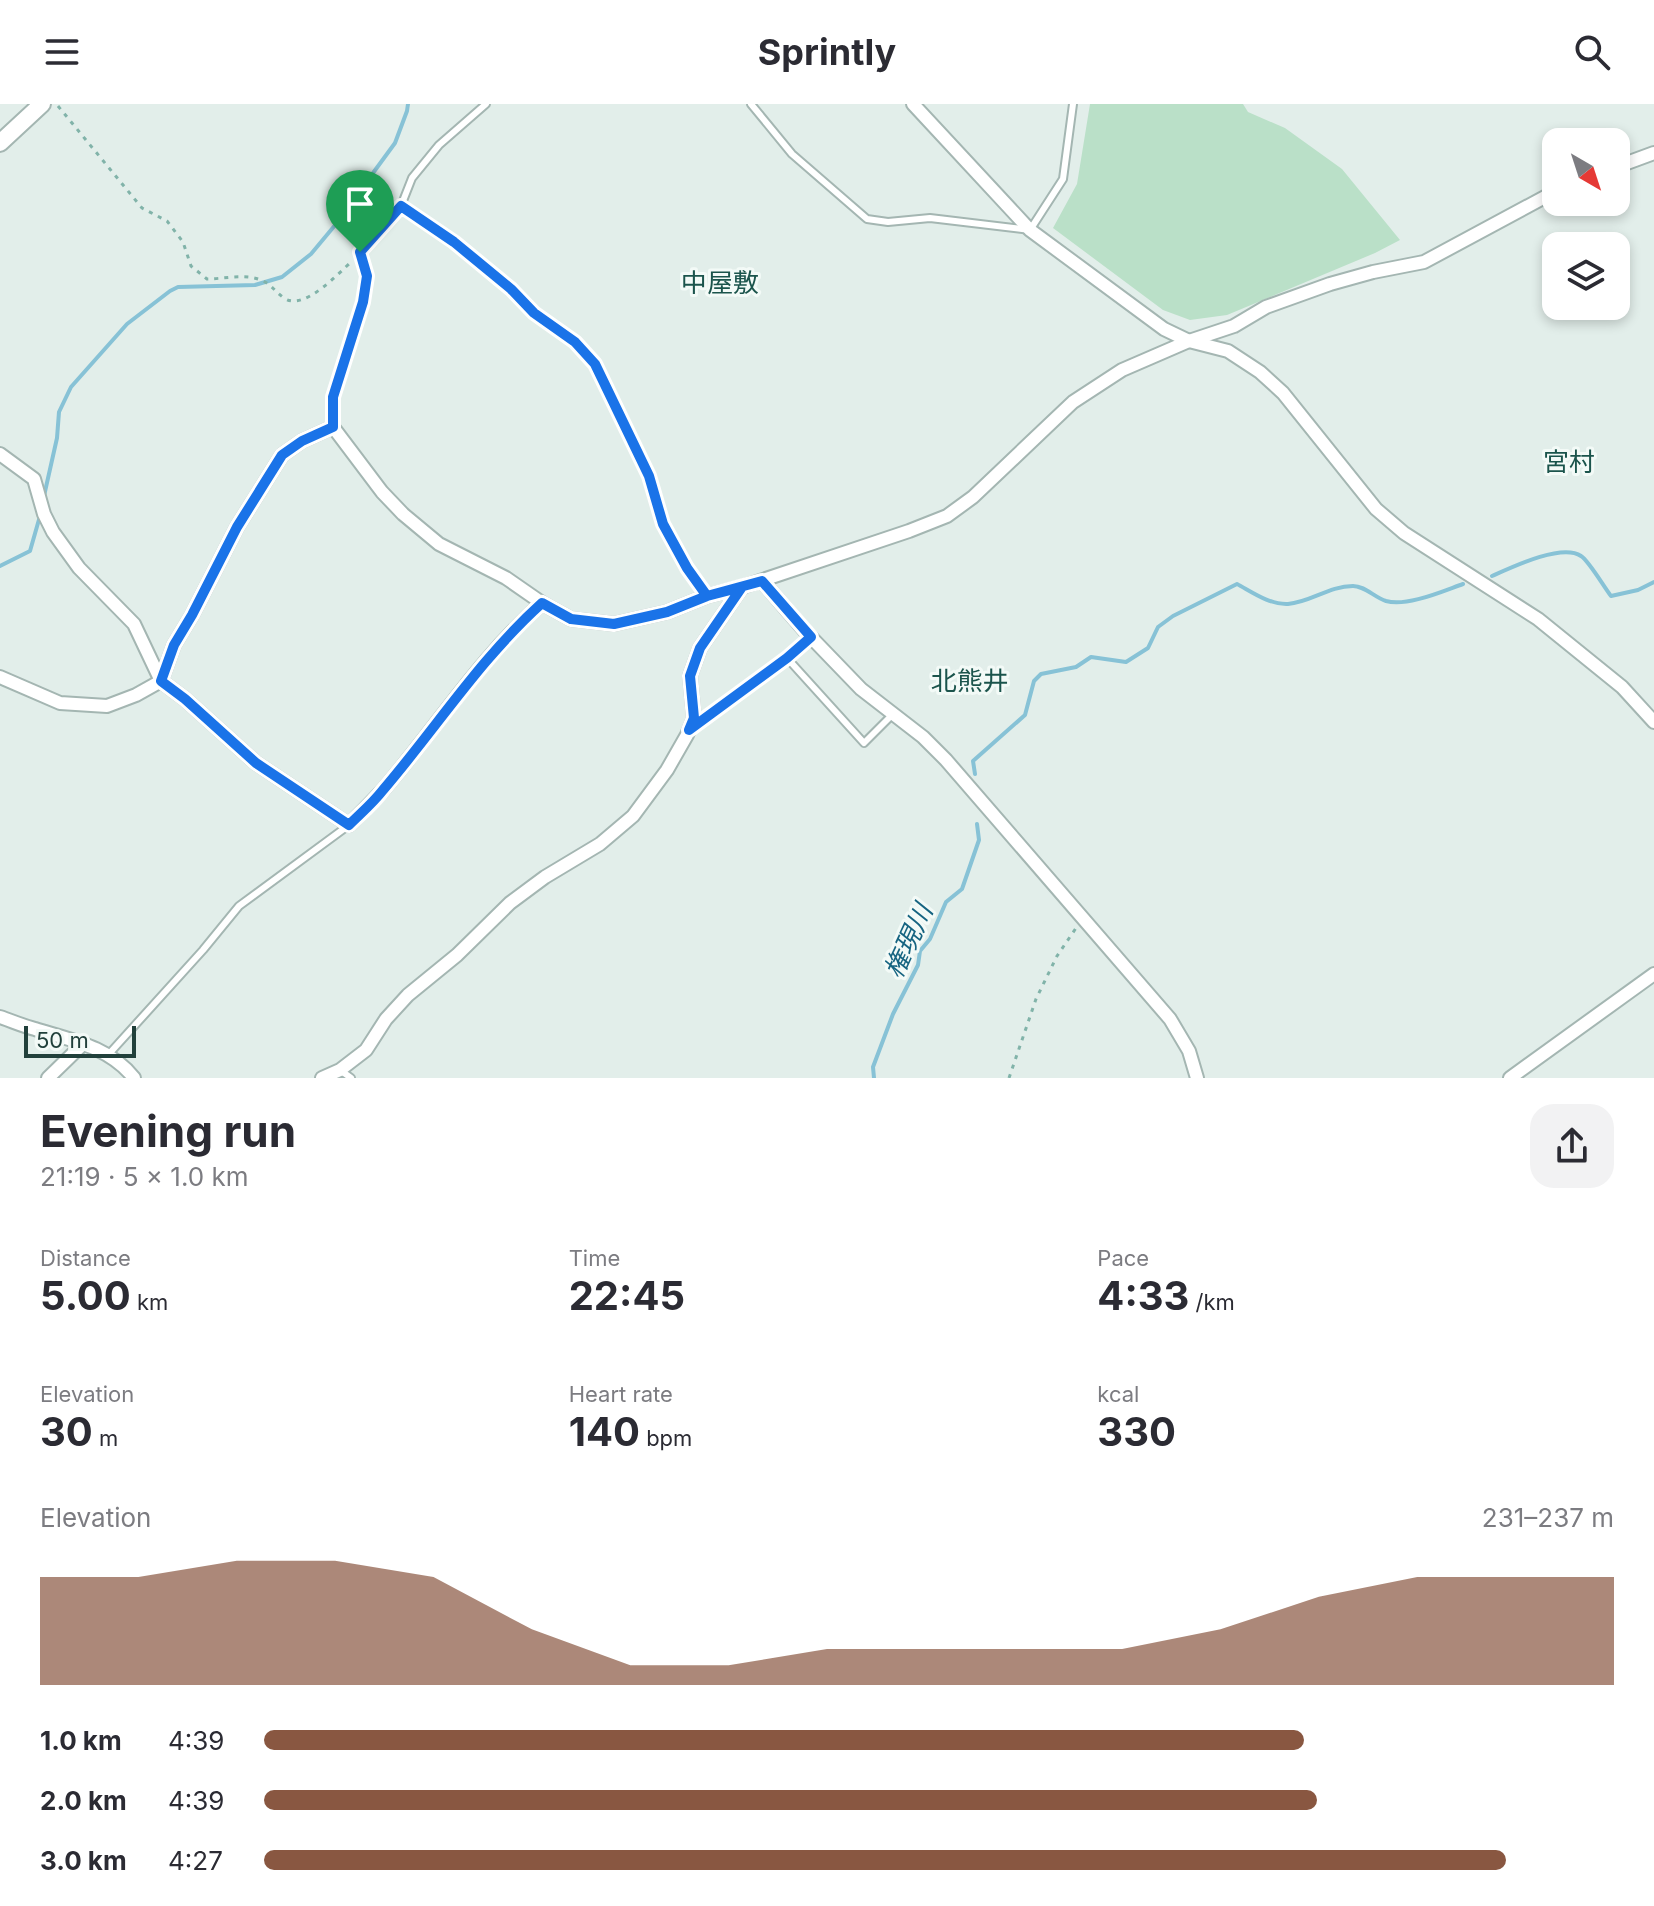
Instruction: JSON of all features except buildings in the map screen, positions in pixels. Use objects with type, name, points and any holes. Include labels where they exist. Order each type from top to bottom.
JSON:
[{"type":"street","points":[[0,143],[42,104]]},
{"type":"street","points":[[913,104],[1030,230],[1164,329],[1189,341],[1228,351],[1260,372],[1283,393],[1376,509],[1404,533],[1538,619],[1622,687],[1654,722]]},
{"type":"street","points":[[1630,162],[1654,153]]},
{"type":"street","points":[[0,677],[60,703],[107,706],[161,681],[174,645],[237,527],[282,455],[302,441],[333,427],[382,492],[439,544],[506,578],[571,619],[614,624],[667,612],[947,516],[973,497],[1073,402],[1122,370],[1189,341],[1234,326],[1266,307],[1330,284],[1424,262],[1542,199]]},
{"type":"street","points":[[0,454],[34,479],[53,532],[79,568],[134,624],[161,681],[256,763],[349,825],[382,791],[512,630],[542,603]]},
{"type":"street","points":[[762,581],[861,689],[923,737],[946,760],[1170,1019],[1189,1051],[1197,1078]]},
{"type":"street","points":[[322,1078],[346,1074],[386,1019],[408,995],[457,955],[510,903],[545,877],[600,844],[633,816],[667,770],[689,730],[694,718],[690,676],[700,648],[742,587]]},
{"type":"street","points":[[1510,1078],[1654,974]]},
{"type":"street","points":[[0,1017],[84,1043],[127,1068],[134,1078]]},
{"type":"street","points":[[48,1078],[84,1043]]},
{"type":"lane","points":[[333,427],[333,397],[363,302],[367,276],[360,252],[401,206],[412,178],[439,145],[486,104]]},
{"type":"lane","points":[[751,104],[792,154],[867,219],[888,222],[930,218],[1030,230],[1063,179],[1073,104]]},
{"type":"lane","points":[[401,206],[454,242],[511,289],[534,313],[575,342],[595,364],[649,476],[663,524],[687,568],[707,596]]},
{"type":"lane","points":[[689,730],[811,637]]},
{"type":"lane","points":[[787,658],[864,743],[893,714]]},
{"type":"lane","points":[[108,1055],[239,906],[349,825]]},
{"type":"path","points":[[56,104],[142,208],[167,221],[183,242],[191,266],[207,279],[254,277],[270,284],[286,300],[299,301],[327,285],[360,252]]},
{"type":"path","points":[[1009,1078],[1043,984],[1057,956],[1083,919]]},
{"type":"green space","points":[[1090,104],[1243,104],[1248,112],[1285,128],[1342,169],[1400,240],[1227,315],[1190,320],[1163,310],[1053,228],[1077,184]]},
{"type":"waterway","points":[[44,496],[57,438],[59,412],[71,387],[127,324],[178,287],[255,285],[282,277],[311,254],[366,188],[395,143],[408,104]]},
{"type":"waterway","points":[[0,566],[30,551],[40,516]]},
{"type":"waterway","name":"権現川","points":[[1492,576],[1537,558],[1562,552],[1581,556],[1611,596],[1638,590],[1654,582]]},
{"type":"waterway","name":"権現川","points":[[975,774],[973,761],[1025,715],[1034,681],[1041,674],[1076,667],[1091,657],[1126,662],[1148,648],[1158,627],[1173,616],[1237,584],[1281,604],[1353,586],[1386,601],[1404,602],[1463,584]]},
{"type":"waterway","name":"権現川","points":[[874,1078],[873,1067],[893,1014],[918,965],[920,951],[930,939],[946,902],[962,889],[979,840],[977,824]]},
{"type":"district","name":"中屋敷","points":[[720,282]]},
{"type":"district","name":"宮村","points":[[1569,461]]},
{"type":"district","name":"北熊井","points":[[970,680]]},
{"type":"route","points":[[360,252],[367,276],[363,302],[333,397],[333,427],[302,441],[282,455],[237,527],[174,645],[161,681],[256,763],[349,825],[382,791],[512,630],[542,603],[571,619],[614,624],[667,612],[707,596],[742,587],[700,648],[690,676],[694,718],[689,730],[811,637],[762,581],[707,596],[687,568],[663,524],[649,476],[595,364],[575,342],[534,313],[511,289],[454,242],[401,206],[360,252]]}]
